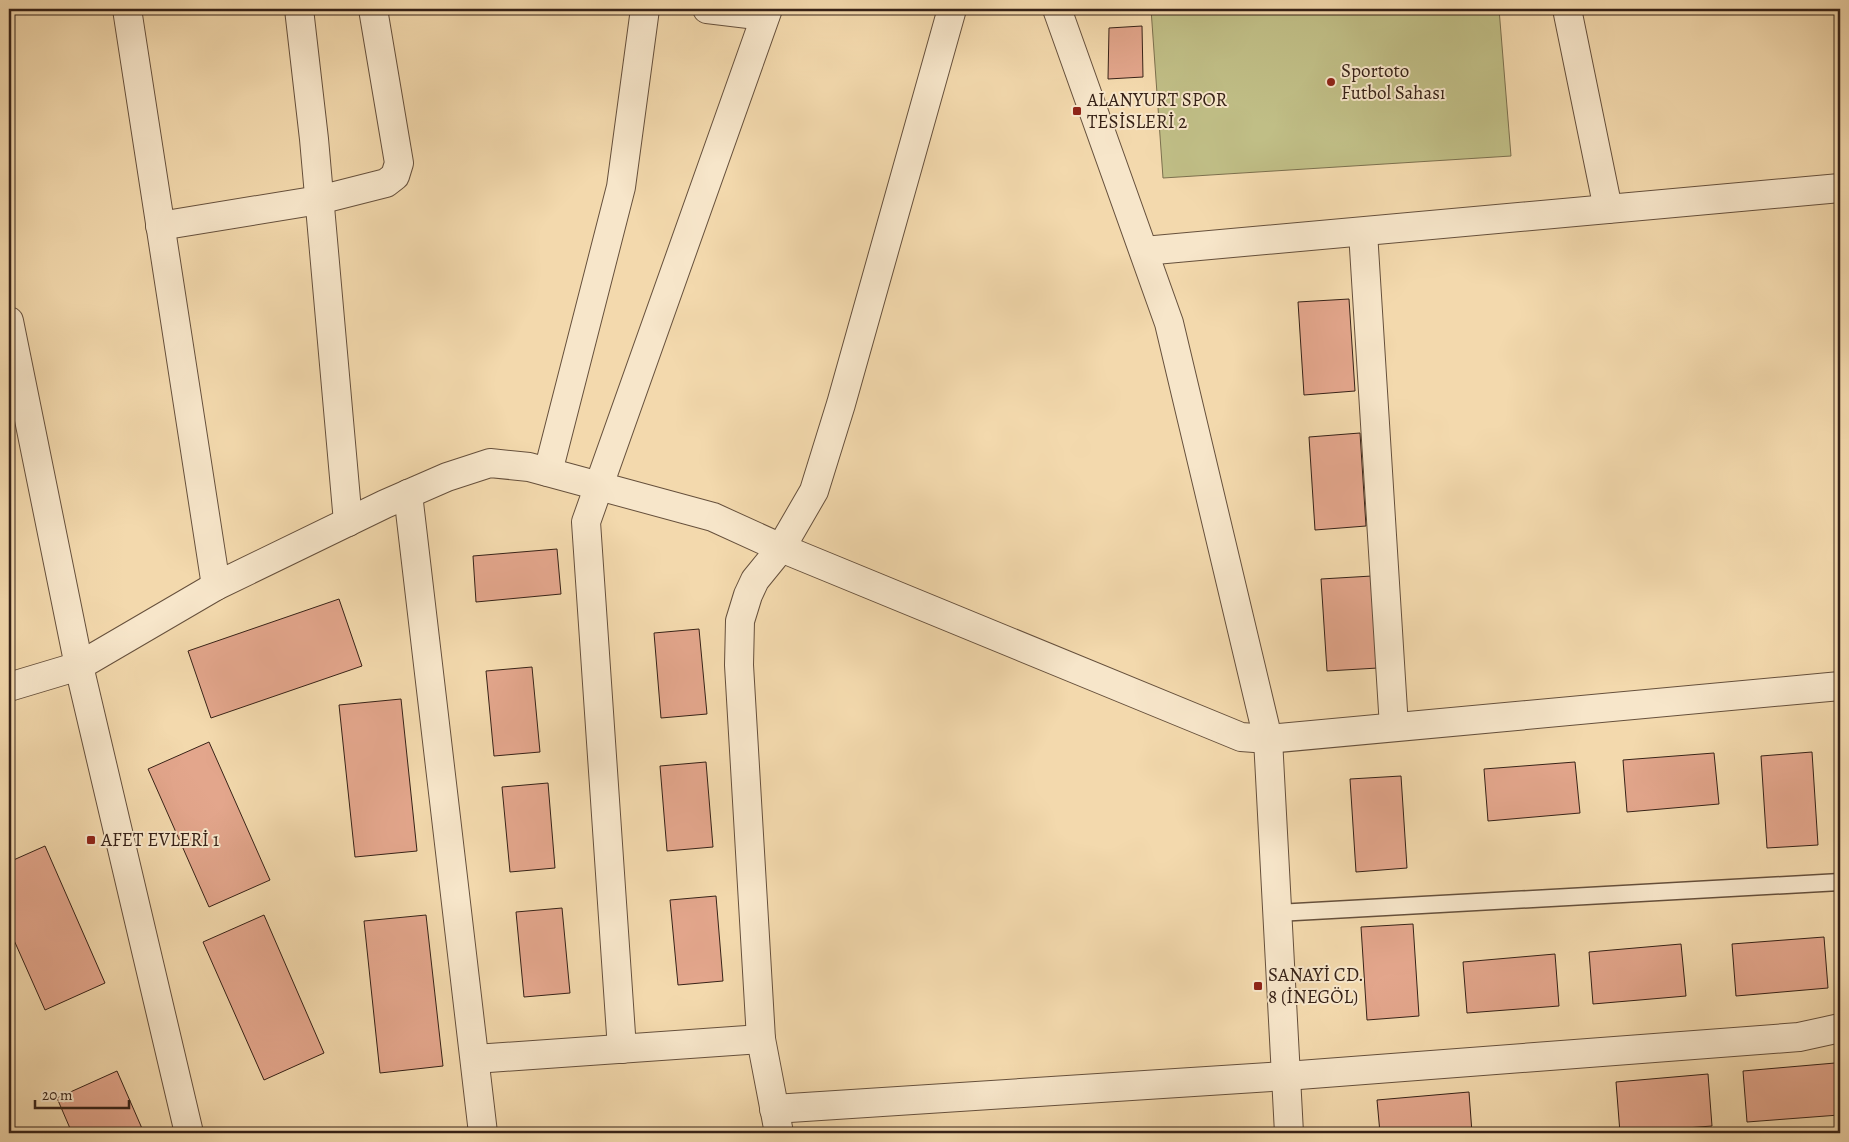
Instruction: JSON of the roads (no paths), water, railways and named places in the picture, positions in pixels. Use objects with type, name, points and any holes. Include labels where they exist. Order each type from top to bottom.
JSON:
[{"type":"street","points":[[127,9],[216,586]]},
{"type":"street","points":[[299,9],[319,200],[348,522]]},
{"type":"street","points":[[160,226],[319,200],[386,183],[395,176],[398,169],[398,156],[373,9]]},
{"type":"street","points":[[548,472],[620,187],[645,9]]},
{"type":"street","points":[[622,1049],[586,522],[754,11],[707,9]]},
{"type":"street","points":[[952,9],[844,394],[814,491],[781,548],[755,580],[740,621],[740,665],[761,1040],[777,1121],[1286,1076],[1799,1037],[1840,1028]]},
{"type":"street","points":[[1057,9],[1169,323],[1268,739],[1289,1133]]},
{"type":"street","points":[[1567,9],[1608,209]]},
{"type":"street","points":[[1144,252],[1840,188]]},
{"type":"street","points":[[1363,232],[1394,727]]},
{"type":"street","points":[[9,320],[79,666],[189,1133]]},
{"type":"street","points":[[9,687],[79,666],[216,586],[408,494],[447,477],[490,463],[529,466],[713,517],[781,548],[1241,737],[1268,739],[1840,686]]},
{"type":"street","points":[[408,494],[483,1133]]},
{"type":"street","points":[[475,1059],[761,1040]]},
{"type":"lane","points":[[1278,914],[1840,882]]},
{"type":"place","name":"Sportoto Futbol Sahası","points":[[1331,82]]},
{"type":"place","name":"ALANYURT SPOR TESİSLERİ 2","points":[[1077,111]]},
{"type":"place","name":"AFET EVLERİ 1","points":[[91,840]]},
{"type":"place","name":"SANAYİ CD. 8 (İNEGÖL)","points":[[1258,986]]}]
